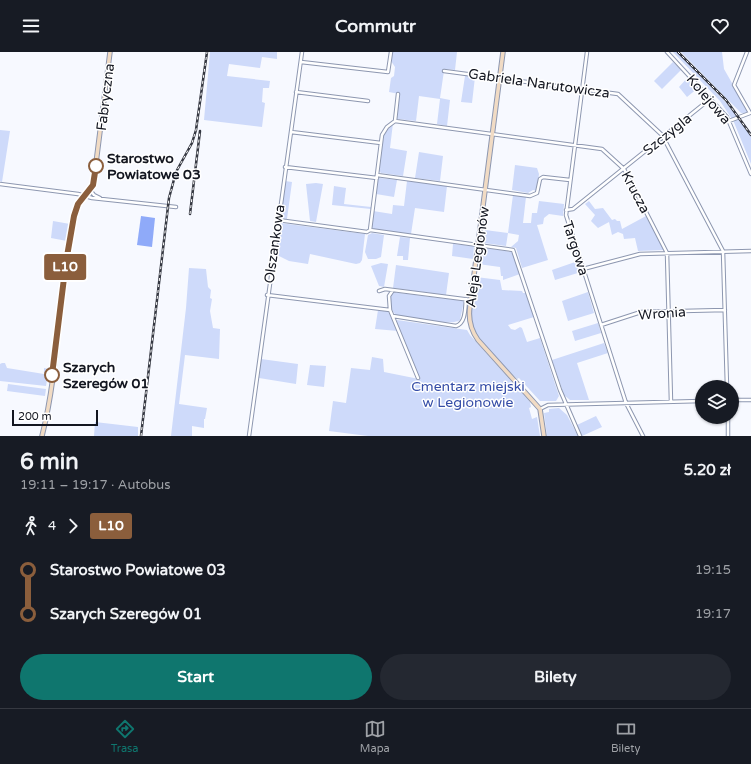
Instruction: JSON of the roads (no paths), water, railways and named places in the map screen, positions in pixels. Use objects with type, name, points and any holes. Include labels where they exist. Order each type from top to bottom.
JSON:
[{"type":"street","name":"Fabryczna","points":[[90,190],[94,179],[110,52]]},
{"type":"street","name":"Olszankowa","points":[[249,436],[267,295],[302,52]]},
{"type":"street","points":[[300,62],[388,72],[391,52]]},
{"type":"street","name":"Aleja Legionów","points":[[503,52],[486,190],[470,300],[469,320],[474,334],[534,404],[540,409]]},
{"type":"street","name":"Targowa","points":[[587,52],[566,217],[626,403],[643,436]]},
{"type":"street","name":"Kolejowa","points":[[668,52],[730,121],[751,174]]},
{"type":"street","points":[[730,121],[750,113],[734,85],[748,52]]},
{"type":"street","name":"Gabriela Narutowicza","points":[[444,71],[621,95],[664,137],[723,251],[727,380]]},
{"type":"street","points":[[296,92],[368,101]]},
{"type":"street","points":[[370,230],[381,143],[385,130],[395,121],[398,94]]},
{"type":"street","name":"Szczygla","points":[[566,210],[573,209],[710,99]]},
{"type":"street","name":"Krucza","points":[[395,121],[605,150],[624,169],[667,253],[671,402]]},
{"type":"street","points":[[291,132],[381,143]]},
{"type":"street","points":[[285,167],[532,195],[537,193],[540,179],[543,176],[570,180]]},
{"type":"street","points":[[0,184],[176,207]]},
{"type":"street","points":[[42,436],[48,407],[66,262],[74,216],[78,204],[90,190],[94,195],[100,198]]},
{"type":"street","points":[[278,220],[367,232],[370,230],[511,249],[515,252],[557,382],[580,436]]},
{"type":"street","points":[[583,270],[638,254],[751,251]]},
{"type":"street","points":[[379,291],[385,289],[470,300]]},
{"type":"street","points":[[393,290],[389,296],[390,310],[418,378]]},
{"type":"street","points":[[267,295],[390,310]]},
{"type":"street","points":[[392,316],[456,326],[463,320],[466,299]]},
{"type":"street","name":"Wronia","points":[[601,325],[641,312],[725,310]]},
{"type":"street","points":[[739,400],[751,400]]},
{"type":"street","points":[[544,436],[540,409],[547,405],[695,401]]},
{"type":"street","points":[[728,424],[728,436]]},
{"type":"water","points":[[141,216],[155,218],[152,247],[137,245]]},
{"type":"railway","points":[[141,436],[169,198],[176,172],[192,143],[196,130],[207,52]]},
{"type":"railway","points":[[678,52],[726,100],[751,135]]},
{"type":"railway","points":[[190,214],[200,131]]},
{"type":"place","name":"Starostwo Powiatowe 03","points":[[96,166]]},
{"type":"place","name":"Szarych Szeregów 01","points":[[52,375]]},
{"type":"park label","name":"Cmentarz miejski w Legionowie","points":[[468,394]]}]
